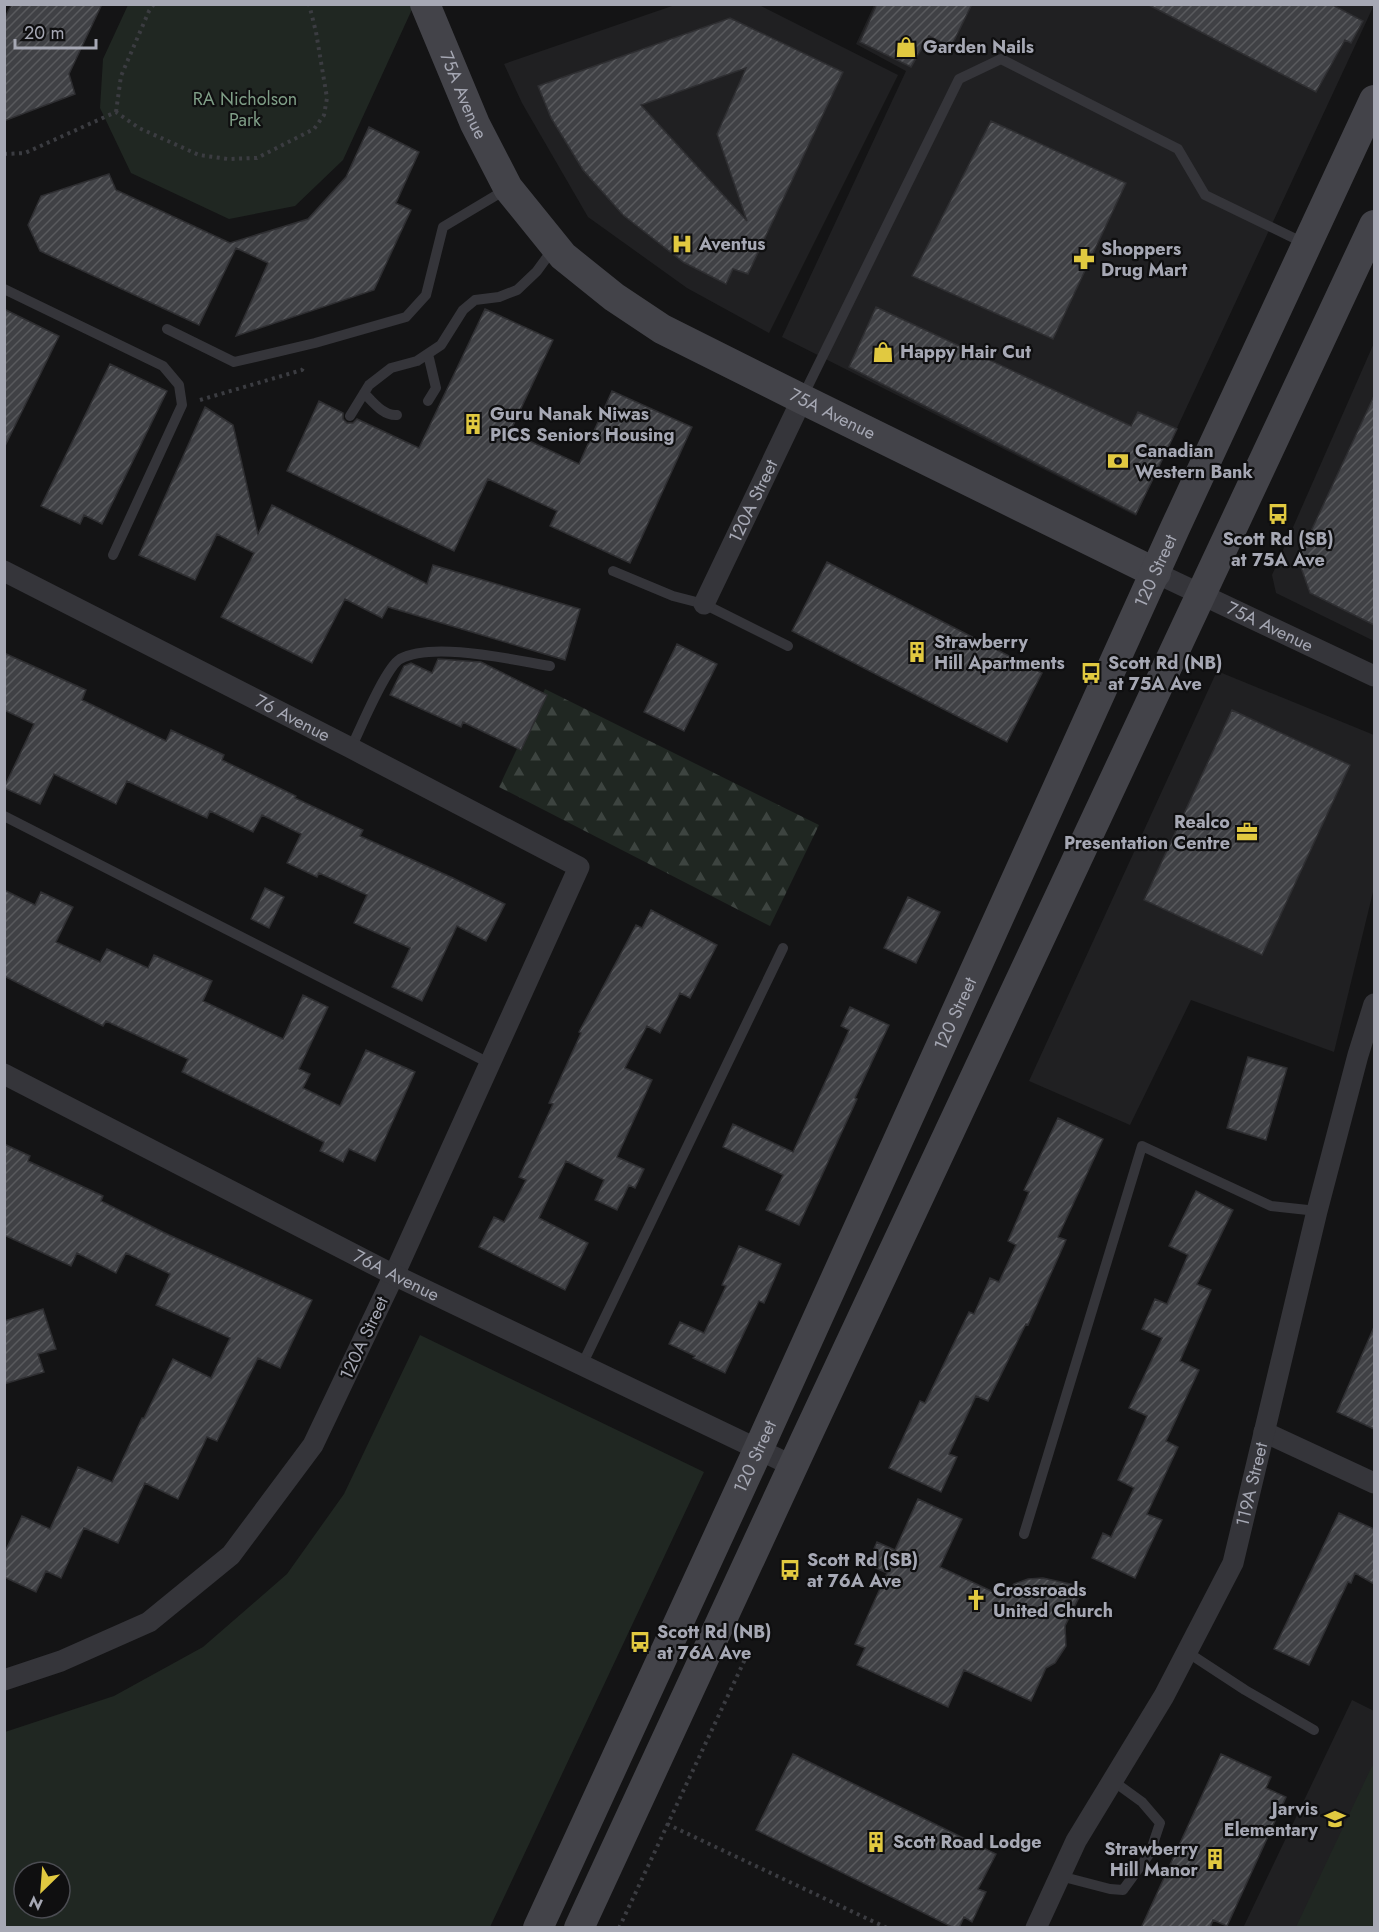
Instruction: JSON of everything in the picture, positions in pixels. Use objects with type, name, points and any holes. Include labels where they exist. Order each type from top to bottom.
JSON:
[{"type":"main road","name":"75A Avenue","points":[[425,4],[475,124],[508,188],[563,256],[614,297],[662,329],[1156,573]]},
{"type":"main road","name":"120 Street","points":[[538,1928],[759,1450],[1156,573],[1374,100]]},
{"type":"main road","name":"120 Street","points":[[579,1928],[1374,225]]},
{"type":"street","name":"120A Street","points":[[704,604],[801,399]]},
{"type":"street","name":"76 Avenue","points":[[4,571],[579,867]]},
{"type":"street","name":"75A Avenue","points":[[1156,573],[1374,676]]},
{"type":"street","name":"120A Street","points":[[4,1680],[61,1662],[149,1622],[231,1555],[313,1445],[394,1275],[579,867]]},
{"type":"street","name":"119A Street","points":[[1036,1928],[1076,1841],[1164,1696],[1233,1563],[1317,1211],[1366,1059],[1374,1004]]},
{"type":"street","name":"76A Avenue","points":[[4,1074],[394,1275],[793,1466]]},
{"type":"street","points":[[1264,1432],[1374,1483]]},
{"type":"lane","points":[[801,399],[959,79],[1001,59],[1178,149],[1205,195],[1307,245]]},
{"type":"lane","points":[[167,329],[234,362],[315,343],[406,317],[426,295],[443,227],[508,188]]},
{"type":"lane","points":[[350,416],[369,385],[391,368],[417,361],[441,345],[463,310],[475,300],[498,297],[517,290],[537,271],[555,246]]},
{"type":"lane","points":[[4,289],[163,366],[179,385],[182,405],[113,555]]},
{"type":"lane","points":[[428,401],[436,387],[429,354]]},
{"type":"lane","points":[[364,393],[381,410],[397,415]]},
{"type":"lane","points":[[614,571],[674,596],[704,604],[788,646]]},
{"type":"lane","points":[[351,748],[382,683],[398,660],[420,653],[449,651],[550,666]]},
{"type":"lane","points":[[4,816],[489,1064]]},
{"type":"lane","points":[[582,1365],[783,948]]},
{"type":"lane","points":[[1024,1533],[1142,1146],[1271,1206],[1317,1211]]},
{"type":"lane","points":[[1186,1652],[1314,1730]]},
{"type":"lane","points":[[1060,1876],[1110,1889],[1123,1890],[1150,1853],[1160,1823],[1142,1802],[1113,1780]]},
{"type":"path","points":[[116,112],[121,76],[154,4]]},
{"type":"path","points":[[116,112],[139,128],[199,155],[228,159],[257,158],[314,129],[324,115],[327,98],[309,4]]},
{"type":"path","points":[[4,154],[25,153],[116,112]]},
{"type":"path","points":[[182,405],[302,370],[315,343]]},
{"type":"path","points":[[619,1928],[747,1654]]},
{"type":"path","points":[[667,1824],[887,1928]]},
{"type":"shaded area","points":[[757,4],[898,75],[769,333],[687,288],[588,217],[522,103],[504,64],[675,5]]},
{"type":"shaded area","points":[[874,5],[1374,5],[1136,516],[782,337],[906,71],[856,44]]},
{"type":"shaded area","points":[[1374,343],[1374,641],[1276,593],[1272,575]]},
{"type":"shaded area","points":[[1217,671],[1374,735],[1374,888],[1334,1052],[1191,1000],[1130,1125],[1029,1081]]},
{"type":"shaded area","name":"Jarvis Elementary","points":[[1352,1700],[1374,1711],[1374,1927],[1243,1928]]},
{"type":"green space","name":"RA Nicholson Park","points":[[128,5],[414,5],[343,160],[295,206],[229,219],[131,173],[100,108],[103,59]]},
{"type":"green space","points":[[545,689],[819,825],[770,926],[499,787]]},
{"type":"green space","points":[[420,1335],[704,1472],[490,1927],[5,1927],[5,1732],[114,1696],[203,1647],[287,1574],[344,1494]]},
{"type":"green space","points":[[1372,1766],[1374,1767],[1374,1927],[1296,1927]]},
{"type":"building","points":[[12,4],[102,4],[69,74],[75,94],[4,121],[4,19]]},
{"type":"building","points":[[877,4],[972,4],[951,47],[929,36],[911,67],[860,42]]},
{"type":"building","points":[[1147,4],[1331,4],[1363,21],[1351,43],[1345,40],[1316,92]]},
{"type":"building","points":[[730,18],[843,72],[748,274],[733,269],[726,284],[683,262],[623,215],[583,170],[551,118],[538,86]],"holes":[[[746,68],[717,134],[747,221],[641,105]]]},
{"type":"building","points":[[991,121],[1126,183],[1053,339],[912,276]]},
{"type":"building","points":[[369,127],[419,152],[396,203],[411,210],[374,290],[236,336],[268,263],[236,248],[199,325],[40,251],[28,225],[41,196],[109,174],[116,190],[230,243],[308,219],[346,177]]},
{"type":"building","points":[[876,307],[1131,426],[1138,412],[1177,429],[1136,514],[849,367]]},
{"type":"building","points":[[4,309],[59,336],[4,448]]},
{"type":"building","name":"Guru Nanak Niwas PICS Seniors Housing","points":[[485,309],[553,340],[510,432],[579,464],[612,391],[692,427],[630,563],[550,526],[557,511],[488,479],[454,551],[287,471],[319,401],[343,413],[343,419],[347,423],[353,423],[357,419],[419,448]]},
{"type":"building","points":[[110,364],[167,391],[102,524],[84,515],[80,524],[41,506]]},
{"type":"building","points":[[1374,396],[1374,625],[1310,593],[1298,559]]},
{"type":"building","points":[[205,407],[233,425],[258,534],[272,505],[427,584],[433,565],[580,609],[565,660],[388,607],[382,618],[345,599],[312,663],[221,617],[254,553],[217,534],[195,580],[139,555]]},
{"type":"building","name":"Strawberry Hill Apartments","points":[[827,562],[1042,673],[1007,742],[792,631]]},
{"type":"building","points":[[677,644],[717,664],[684,731],[644,712]]},
{"type":"building","points":[[4,653],[86,690],[82,700],[166,741],[171,730],[224,755],[222,760],[363,830],[360,836],[505,904],[486,941],[457,926],[422,1001],[392,987],[410,948],[354,923],[367,895],[319,873],[317,877],[287,863],[301,834],[262,815],[253,832],[210,811],[207,818],[127,781],[116,804],[54,774],[40,804],[4,788],[34,724],[4,710]]},
{"type":"building","points":[[438,659],[481,662],[547,695],[521,750],[463,722],[461,727],[390,695],[404,666],[411,663],[432,673]]},
{"type":"building","name":"Realco Presentation Centre","points":[[1232,710],[1350,765],[1262,955],[1144,900]]},
{"type":"building","points":[[265,888],[284,897],[269,928],[251,919]]},
{"type":"building","points":[[4,890],[35,905],[41,892],[73,907],[56,942],[100,962],[107,949],[148,968],[154,955],[212,981],[203,1001],[283,1039],[303,995],[328,1007],[299,1069],[310,1074],[303,1088],[340,1106],[366,1050],[415,1072],[375,1161],[349,1149],[343,1162],[320,1151],[324,1142],[182,1072],[188,1059],[106,1021],[103,1026],[4,976]]},
{"type":"building","points":[[908,897],[940,912],[916,963],[884,948]]},
{"type":"building","points":[[651,910],[717,945],[690,998],[680,993],[660,1033],[647,1026],[625,1068],[652,1080],[617,1157],[644,1169],[635,1188],[629,1185],[617,1210],[595,1200],[604,1180],[566,1161],[539,1218],[588,1243],[565,1290],[479,1247],[494,1217],[504,1222],[526,1180],[519,1177],[553,1104],[549,1103],[581,1033],[579,1032],[636,925],[642,928]]},
{"type":"building","points":[[850,1007],[889,1025],[799,1225],[766,1210],[783,1175],[723,1147],[733,1124],[793,1152],[849,1030],[841,1026]]},
{"type":"building","points":[[1248,1057],[1287,1068],[1266,1140],[1227,1128]]},
{"type":"building","points":[[1058,1118],[1103,1139],[1058,1237],[1066,1240],[1028,1325],[1026,1324],[988,1401],[976,1396],[949,1454],[957,1457],[941,1492],[889,1468],[920,1401],[925,1403],[969,1312],[974,1314],[990,1278],[999,1282],[1016,1245],[1008,1241],[1029,1192],[1024,1190]]},
{"type":"building","points":[[4,1144],[30,1156],[28,1161],[103,1196],[101,1201],[167,1234],[312,1300],[280,1368],[258,1358],[217,1441],[207,1437],[178,1499],[145,1483],[118,1543],[84,1528],[61,1578],[46,1571],[36,1592],[4,1577],[4,1554],[22,1516],[50,1529],[78,1467],[112,1482],[173,1359],[211,1378],[230,1338],[156,1305],[170,1274],[126,1253],[116,1273],[77,1253],[71,1266],[4,1235]]},
{"type":"building","points":[[1196,1191],[1233,1210],[1197,1284],[1211,1290],[1180,1361],[1199,1370],[1166,1441],[1178,1447],[1147,1514],[1162,1520],[1135,1578],[1092,1558],[1103,1533],[1111,1537],[1134,1488],[1118,1480],[1147,1416],[1129,1408],[1162,1338],[1142,1329],[1155,1299],[1167,1304],[1188,1255],[1169,1246]]},
{"type":"building","points":[[739,1246],[781,1264],[764,1303],[759,1301],[725,1373],[669,1344],[680,1322],[704,1333],[726,1286],[722,1285]]},
{"type":"building","points":[[43,1309],[56,1349],[38,1354],[44,1372],[4,1384],[4,1321]]},
{"type":"building","points":[[1374,1327],[1374,1429],[1337,1412]]},
{"type":"building","name":"Crossroads United Church","points":[[918,1499],[962,1519],[940,1567],[1004,1597],[1014,1584],[1028,1579],[1043,1578],[1084,1587],[1065,1626],[1066,1646],[1055,1663],[1046,1668],[1031,1701],[964,1670],[948,1707],[857,1665],[865,1648],[855,1644],[887,1573],[867,1564],[877,1542],[895,1550]]},
{"type":"building","points":[[1339,1513],[1374,1529],[1374,1584],[1355,1573],[1351,1583],[1348,1582],[1309,1665],[1274,1649]]},
{"type":"building","name":"Scott Road Lodge","points":[[793,1754],[996,1854],[978,1889],[986,1892],[972,1922],[964,1917],[959,1928],[954,1928],[756,1830]]},
{"type":"building","name":"Strawberry Hill Manor","points":[[1221,1754],[1271,1777],[1266,1788],[1286,1797],[1227,1926],[1213,1920],[1210,1928],[1141,1928]]},
{"type":"place","name":"Garden Nails","points":[[906,47]]},
{"type":"place","name":"Aventus","points":[[682,244]]},
{"type":"place","name":"Shoppers Drug Mart","points":[[1084,259]]},
{"type":"place","name":"Happy Hair Cut","points":[[883,352]]},
{"type":"place","name":"Guru Nanak Niwas PICS Seniors Housing","points":[[473,424]]},
{"type":"place","name":"Canadian Western Bank","points":[[1118,461]]},
{"type":"place","name":"Scott Rd (SB) at 75A Ave","points":[[1278,514]]},
{"type":"place","name":"Strawberry Hill Apartments","points":[[917,652]]},
{"type":"place","name":"Scott Rd (NB) at 75A Ave","points":[[1091,673]]},
{"type":"place","name":"Realco Presentation Centre","points":[[1247,832]]},
{"type":"place","name":"Scott Rd (SB) at 76A Ave","points":[[790,1570]]},
{"type":"place","name":"Crossroads United Church","points":[[976,1600]]},
{"type":"place","name":"Scott Rd (NB) at 76A Ave","points":[[640,1642]]},
{"type":"place","name":"Jarvis Elementary","points":[[1335,1819]]},
{"type":"place","name":"Scott Road Lodge","points":[[876,1842]]},
{"type":"place","name":"Strawberry Hill Manor","points":[[1215,1859]]}]
